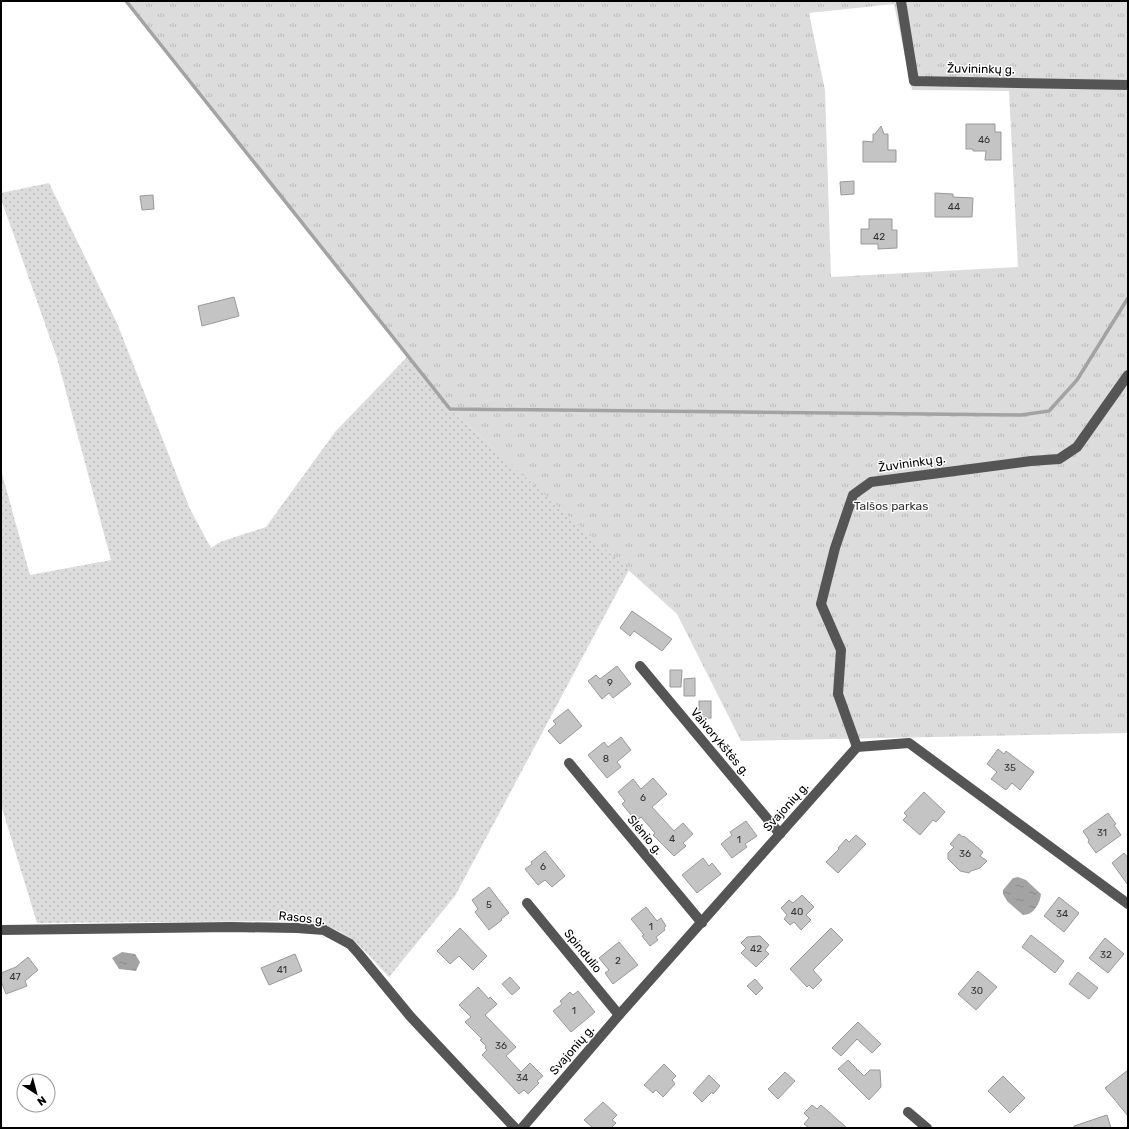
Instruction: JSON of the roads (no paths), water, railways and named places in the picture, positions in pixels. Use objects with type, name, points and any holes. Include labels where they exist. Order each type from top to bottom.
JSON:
[{"type":"street","name":"Žuvininkų g.","points":[[901,1],[914,81],[1128,85]]},
{"type":"street","name":"Žuvininkų g.","points":[[857,747],[838,694],[840,650],[821,604],[835,548],[853,495],[871,482],[1031,461],[1059,459],[1077,447],[1128,375]]},
{"type":"street","name":"Vaivorykštės g.","points":[[640,666],[780,834]]},
{"type":"street","points":[[857,747],[909,743],[1128,904]]},
{"type":"street","name":"Svajonių g.","points":[[522,1128],[619,1015],[857,747]]},
{"type":"street","name":"Slėnio g.","points":[[569,763],[702,923]]},
{"type":"street","name":"Spindulio","points":[[527,903],[619,1015]]},
{"type":"street","name":"Rasos g.","points":[[1,930],[231,927],[324,930],[350,944],[410,1016],[516,1128]]},
{"type":"street","points":[[908,1112],[927,1128]]},
{"type":"water","points":[[1018,877],[1026,880],[1041,894],[1039,902],[1033,911],[1027,915],[1023,915],[1007,901],[1003,894],[1003,890],[1013,878]]},
{"type":"water","points":[[122,952],[135,954],[140,962],[136,971],[119,969],[112,958]]},
{"type":"waterway","points":[[126,1],[450,409],[1021,415],[1049,411],[1077,380],[1128,298]]},
{"type":"park label","name":"Talšos parkas","points":[[891,506]]}]
